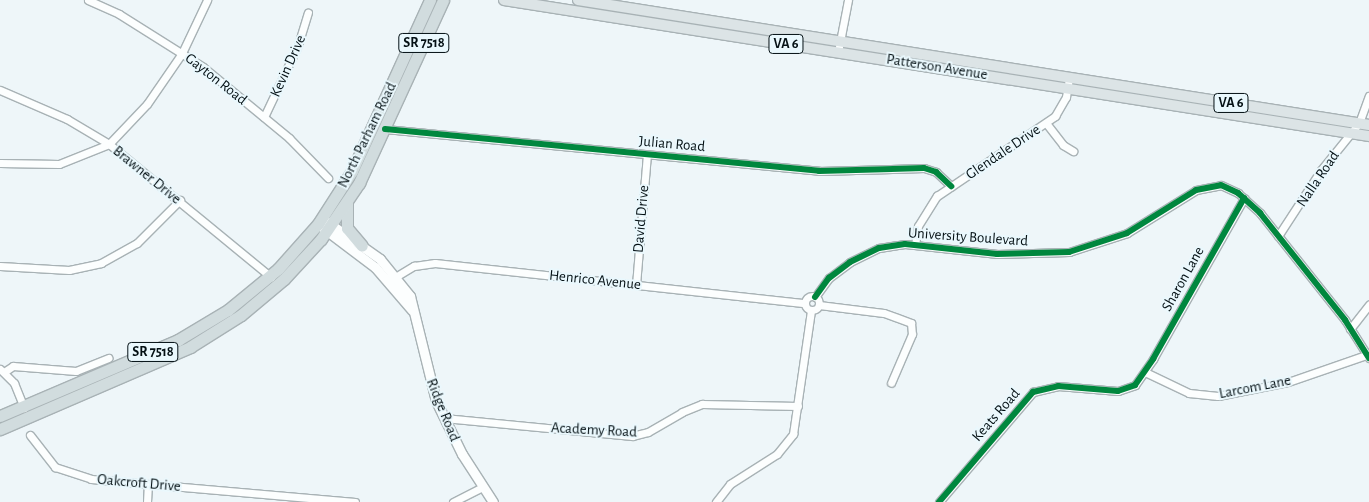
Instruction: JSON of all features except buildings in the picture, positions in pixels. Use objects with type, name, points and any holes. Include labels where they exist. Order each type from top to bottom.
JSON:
[{"type":"highway","name":"North Parham Road","points":[[325,224],[372,130],[430,0]]},
{"type":"highway","name":"North Parham Road","points":[[0,416],[25,412],[190,347],[241,315],[347,202],[370,161],[443,0]]},
{"type":"highway","points":[[370,161],[370,153],[377,137],[372,130]]},
{"type":"highway","points":[[347,202],[347,228],[362,246]]},
{"type":"highway","name":"North Parham Road","points":[[0,429],[25,412]]},
{"type":"main road","name":"Patterson Avenue","points":[[504,0],[839,47],[1068,83],[1364,124]]},
{"type":"main road","name":"Patterson Avenue","points":[[578,0],[839,47]]},
{"type":"main road","name":"Patterson Avenue","points":[[1068,83],[1369,136]]},
{"type":"street","name":"Gayton Road","points":[[88,0],[119,14],[182,53],[264,117],[312,159],[328,178]]},
{"type":"street","points":[[0,163],[59,164],[109,144],[147,104],[182,53],[206,0]]},
{"type":"street","points":[[839,47],[848,0]]},
{"type":"street","name":"Kevin Drive","points":[[264,117],[298,45],[308,14]]},
{"type":"street","name":"Glendale Drive","points":[[915,245],[918,226],[928,207],[952,186],[1046,123],[1063,105],[1068,83]]},
{"type":"street","name":"Brawner Drive","points":[[0,90],[67,119],[109,144],[180,200],[275,280]]},
{"type":"street","name":"Nalla Road","points":[[1278,236],[1321,170],[1352,133],[1364,124],[1369,96]]},
{"type":"street","points":[[1046,123],[1063,145],[1073,151]]},
{"type":"street","name":"Julian Road","points":[[385,129],[819,171],[924,168],[936,172],[952,186]]},
{"type":"street","name":"David Drive","points":[[636,285],[647,154]]},
{"type":"street","name":"University Boulevard","points":[[806,303],[808,297],[815,297],[829,278],[859,256],[893,245],[915,245],[996,254],[1069,252],[1127,233],[1208,186],[1229,187],[1244,198],[1278,236],[1350,328],[1368,357]]},
{"type":"street","name":"Sharon Lane","points":[[1145,372],[1244,198]]},
{"type":"street","points":[[0,266],[69,270],[100,263],[137,242],[180,200]]},
{"type":"street","name":"Ridge Road","points":[[325,224],[362,246],[410,296],[430,382],[444,418],[493,502]]},
{"type":"street","name":"Ridge Road","points":[[325,224],[393,279]]},
{"type":"street","name":"Henrico Avenue","points":[[393,279],[414,266],[435,263],[806,303]]},
{"type":"street","points":[[815,297],[819,305]]},
{"type":"street","points":[[716,502],[737,478],[775,456],[786,444],[796,426],[810,310],[806,303]]},
{"type":"street","points":[[810,310],[819,305],[884,313],[912,324],[912,334],[891,383]]},
{"type":"street","points":[[1350,328],[1369,305]]},
{"type":"street","name":"Larcom Lane","points":[[1145,372],[1189,392],[1218,396],[1288,382],[1368,357]]},
{"type":"street","points":[[25,412],[14,383],[2,370],[13,366],[76,371],[109,358]]},
{"type":"street","name":"Keats Road","points":[[939,502],[1034,392],[1051,386],[1122,391],[1135,385],[1145,372]]},
{"type":"street","name":"Academy Road","points":[[444,418],[632,436],[648,432],[682,412],[702,404],[798,406]]},
{"type":"street","name":"Oakcroft Drive","points":[[30,435],[48,461],[63,472],[91,479],[267,498],[355,502]]},
{"type":"street","points":[[147,502],[148,485]]},
{"type":"street","points":[[453,502],[483,487]]},
{"type":"cycle path","points":[[385,129],[819,171],[924,168],[936,172],[951,186]]},
{"type":"cycle path","points":[[815,297],[829,278],[850,262],[879,248],[905,244],[997,254],[1069,252],[1127,233],[1196,190],[1221,185],[1238,193],[1260,213],[1345,320],[1369,358]]},
{"type":"cycle path","points":[[939,502],[1033,392],[1058,386],[1118,391],[1135,385],[1153,359],[1244,198]]}]
